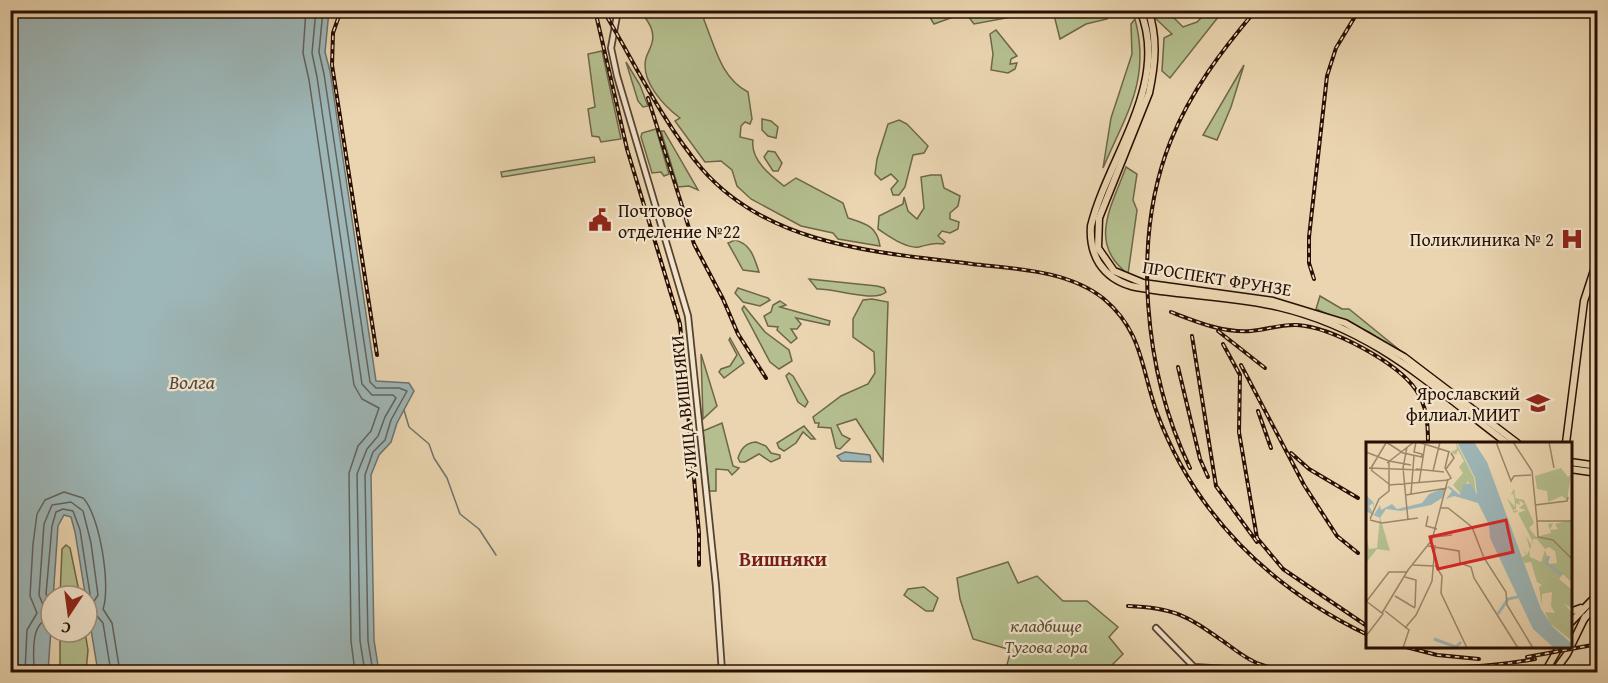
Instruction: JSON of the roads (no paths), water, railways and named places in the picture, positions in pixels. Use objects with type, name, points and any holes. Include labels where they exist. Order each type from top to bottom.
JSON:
[{"type":"main road","name":"ПРОСПЕКТ ФРУНЗЕ","points":[[1140,10],[1147,36],[1146,78],[1091,225],[1092,249],[1100,267],[1110,276],[1131,286],[1277,307],[1354,333],[1400,360],[1506,442]]},
{"type":"main road","name":"ПРОСПЕКТ ФРУНЗЕ","points":[[1148,10],[1154,33],[1154,71],[1149,93],[1099,218],[1098,248],[1104,260],[1114,271],[1143,283],[1273,301],[1345,323],[1404,357],[1516,442]]},
{"type":"main road","points":[[1566,442],[1584,301],[1598,258]]},
{"type":"main road","points":[[1572,462],[1598,466]]},
{"type":"main road","points":[[1572,470],[1598,473]]},
{"type":"main road","points":[[1572,622],[1598,594]]},
{"type":"main road","points":[[1572,638],[1585,617],[1598,603]]},
{"type":"main road","points":[[1572,611],[1583,608]]},
{"type":"main road","points":[[1572,644],[1585,617]]},
{"type":"main road","points":[[1544,671],[1557,647]]},
{"type":"main road","points":[[1553,672],[1567,647]]},
{"type":"main road","points":[[1553,672],[1570,647]]},
{"type":"street","name":"УЛИЦА ВИШНЯКИ","points":[[618,10],[611,51],[688,316],[716,586],[722,672]]},
{"type":"street","points":[[1156,628],[1194,667],[1278,672]]},
{"type":"street","points":[[1455,672],[1544,671]]},
{"type":"water","name":"Волга","points":[[10,11],[329,11],[325,52],[330,71],[376,381],[409,383],[414,391],[397,423],[391,442],[379,455],[371,475],[374,640],[379,672],[98,672],[93,644],[99,644],[99,584],[84,584],[71,517],[64,515],[58,526],[54,584],[39,584],[39,644],[50,644],[48,672],[11,672]]},
{"type":"water","points":[[845,452],[870,455],[871,462],[841,461],[837,456]]},
{"type":"waterway","points":[[404,410],[409,427],[429,444],[434,458],[447,478],[460,514],[479,529],[496,555]]},
{"type":"railway","points":[[341,10],[333,33],[332,65],[377,355]]},
{"type":"railway","points":[[595,10],[627,149],[680,324],[699,533],[699,565]]},
{"type":"railway","points":[[603,10],[674,132],[688,151],[702,169],[729,195],[759,215],[792,230],[862,249],[1058,276],[1090,289],[1104,299],[1117,312],[1134,338],[1157,413],[1173,450],[1192,484],[1215,516],[1240,545],[1268,571],[1299,595],[1366,634]]},
{"type":"railway","points":[[1190,468],[1174,431],[1153,349],[1148,306],[1147,262],[1151,220],[1158,179],[1179,122],[1208,72],[1256,10]]},
{"type":"railway","points":[[1314,279],[1309,263],[1309,237],[1327,76],[1336,48],[1359,10]]},
{"type":"railway","points":[[648,98],[694,244],[723,299],[738,334],[766,378]]},
{"type":"railway","points":[[1171,312],[1210,326],[1230,330],[1251,331],[1297,325],[1311,327],[1345,339],[1394,368],[1416,390],[1423,402],[1428,442]]},
{"type":"railway","points":[[1218,331],[1265,368]]},
{"type":"railway","points":[[1192,336],[1216,486],[1257,542]]},
{"type":"railway","points":[[1223,344],[1240,375],[1239,432],[1257,538],[1283,569],[1366,625]]},
{"type":"railway","points":[[1241,365],[1304,485],[1337,536],[1358,553]]},
{"type":"railway","points":[[1178,367],[1200,459],[1208,477]]},
{"type":"railway","points":[[1258,411],[1271,448]]},
{"type":"railway","points":[[1291,453],[1309,469],[1358,498]]},
{"type":"railway","points":[[1128,606],[1159,609],[1182,616],[1253,661],[1285,670],[1446,668],[1535,659]]},
{"type":"railway","points":[[1527,657],[1598,644]]},
{"type":"railway","points":[[1406,647],[1437,655],[1479,659]]},
{"type":"place","name":"Почтовое отделение №22","points":[[600,220]]},
{"type":"place","name":"Поликлиника № 2","points":[[1572,239]]},
{"type":"place","name":"Ярославский филиал МИИТ","points":[[1538,403]]},
{"type":"district","name":"Вишняки","points":[[783,558]]},
{"type":"park label","name":"кладбище Тугова гора","points":[[1046,635]]}]
